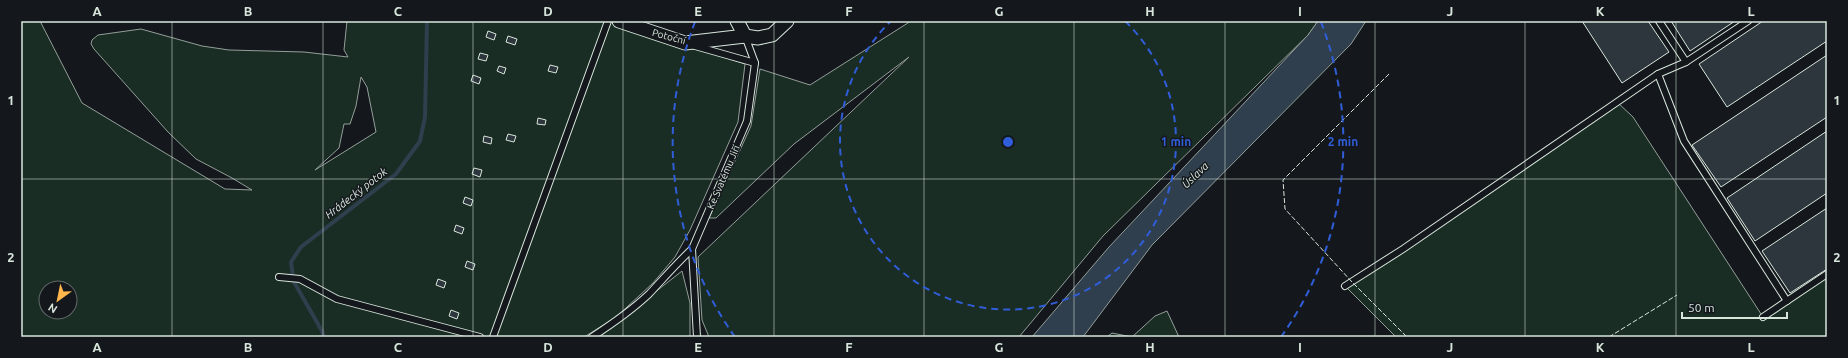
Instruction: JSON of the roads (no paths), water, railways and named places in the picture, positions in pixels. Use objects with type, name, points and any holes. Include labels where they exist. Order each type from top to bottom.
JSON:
[{"type":"street","name":"Potoční","points":[[619,21],[685,43],[745,36],[758,38],[772,35],[787,21]]},
{"type":"street","name":"Ke Svatému Jiří","points":[[737,21],[745,36]]},
{"type":"lane","points":[[493,337],[608,21]]},
{"type":"lane","points":[[1659,21],[1686,62]]},
{"type":"lane","points":[[1345,286],[1403,249],[1658,74],[1686,62],[1748,21]]},
{"type":"lane","name":"Ke Svatému Jiří","points":[[697,337],[692,249],[747,121],[755,63],[745,36]]},
{"type":"lane","points":[[685,43],[755,63]]},
{"type":"lane","points":[[1658,74],[1684,141],[1787,301]]},
{"type":"lane","points":[[592,337],[615,322],[648,294],[692,249]]},
{"type":"lane","points":[[1763,317],[1827,274]]},
{"type":"lane","points":[[279,277],[300,279],[338,299],[480,337]]},
{"type":"water","name":"Úslava","points":[[1318,21],[1366,21],[1351,44],[1152,245],[1083,337],[1032,337],[1109,247],[1308,35]]},
{"type":"waterway","name":"Hrádecký potok","points":[[293,277],[291,262],[301,247],[396,174],[420,141],[425,117],[427,21]]},
{"type":"waterway","name":"Hrádecký potok","points":[[294,282],[324,337]]}]
